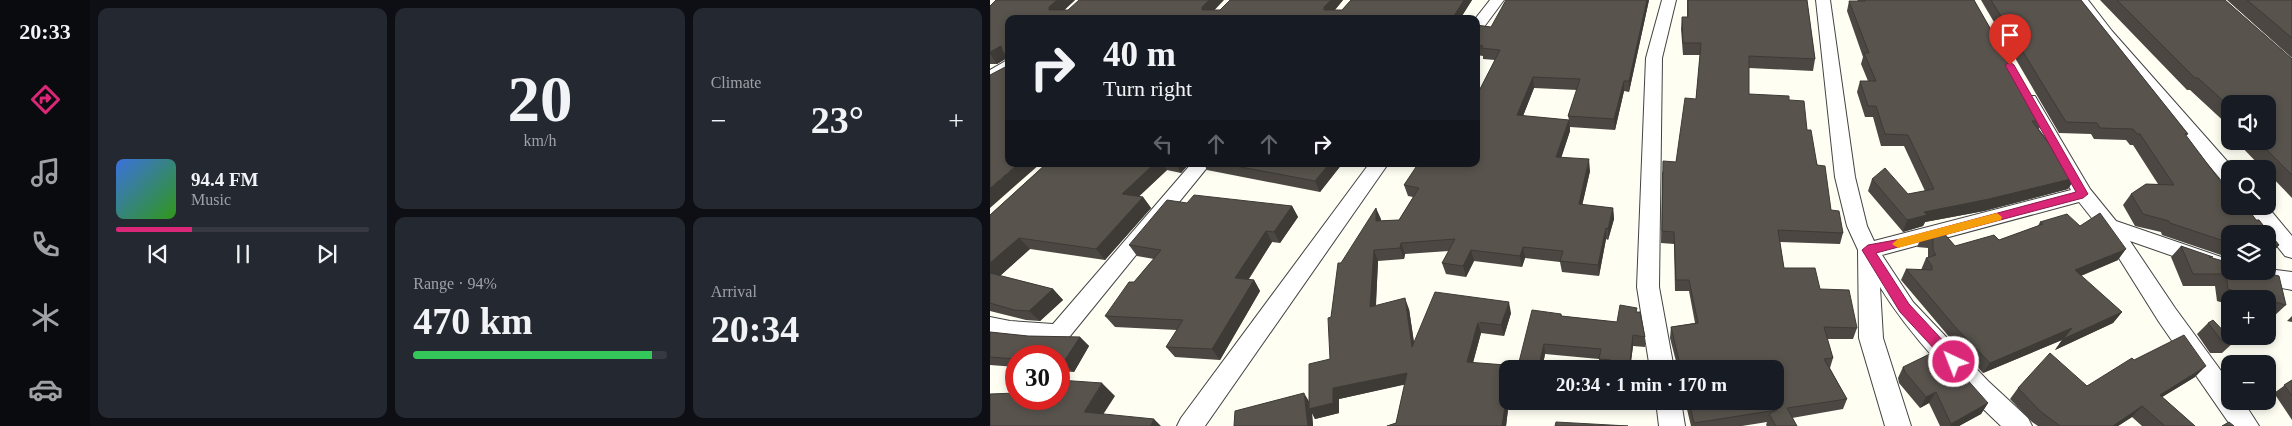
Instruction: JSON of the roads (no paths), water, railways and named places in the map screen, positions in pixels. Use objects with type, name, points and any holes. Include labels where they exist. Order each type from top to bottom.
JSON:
[{"type":"street","points":[[1480,23],[1497,0]]},
{"type":"street","points":[[1660,360],[1648,287],[1654,58],[1669,0]]},
{"type":"street","points":[[1823,0],[1845,177],[1857,226],[1868,250],[1905,308],[1979,389],[2019,426]]},
{"type":"street","points":[[2081,0],[2107,34],[2221,167]]},
{"type":"street","points":[[990,77],[1005,67]]},
{"type":"street","points":[[2021,84],[2083,194],[2109,226],[2167,315],[2246,426]]},
{"type":"street","points":[[990,327],[1010,331],[1058,334],[1198,167]]},
{"type":"street","points":[[1190,426],[1377,167]]},
{"type":"street","points":[[1868,250],[1901,243],[2083,194]]},
{"type":"street","points":[[2263,215],[2292,250]]},
{"type":"street","points":[[2109,226],[2221,265]]},
{"type":"street","points":[[1868,250],[1871,338],[1898,426]]},
{"type":"street","points":[[2276,278],[2292,281]]},
{"type":"street","points":[[1669,410],[1672,426]]}]
